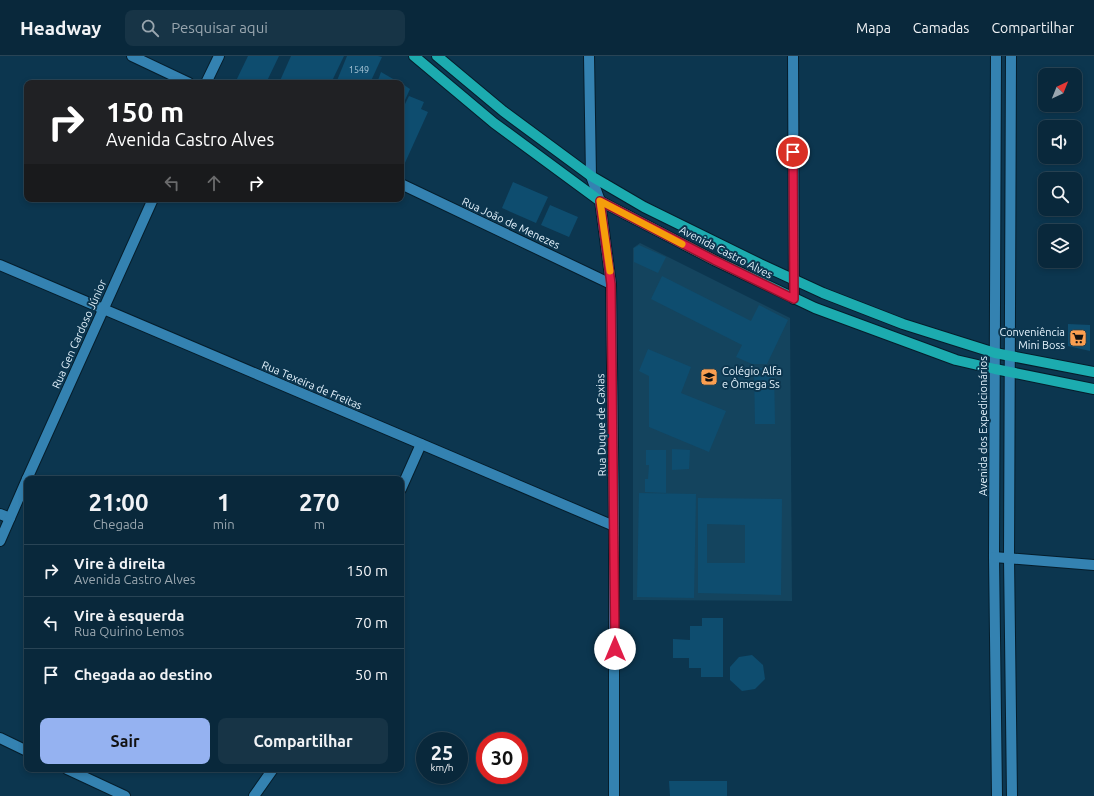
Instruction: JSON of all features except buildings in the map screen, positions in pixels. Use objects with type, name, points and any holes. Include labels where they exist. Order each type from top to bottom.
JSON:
[{"type":"main road","name":"Avenida Castro Alves","points":[[414,56],[458,94],[500,127],[600,201],[714,260],[794,299],[956,360],[1010,373],[1094,389]]},
{"type":"main road","name":"Avenida Castro Alves","points":[[437,56],[503,111],[591,176],[644,207],[793,279],[823,293],[903,324],[995,353],[1094,372]]},
{"type":"main road","points":[[458,94],[468,82]]},
{"type":"street","points":[[132,56],[183,80]]},
{"type":"street","points":[[207,80],[219,56]]},
{"type":"street","name":"Rua Duque de Caxias","points":[[589,56],[591,176],[600,201],[611,284],[614,526],[614,796]]},
{"type":"street","points":[[793,56],[794,299]]},
{"type":"street","name":"Avenida dos Expedicionários","points":[[996,56],[997,168],[994,556],[997,796]]},
{"type":"street","points":[[1011,56],[1009,558],[1012,796]]},
{"type":"street","points":[[997,168],[1011,168]]},
{"type":"street","name":"Rua João de Menezes","points":[[404,185],[611,284]]},
{"type":"street","name":"Rua Gen Cardoso Júnior","points":[[28,476],[152,202]]},
{"type":"street","name":"Rua Texeira de Freitas","points":[[0,265],[614,526]]},
{"type":"street","points":[[404,482],[421,444]]},
{"type":"street","name":"Rua Gen Cardoso Júnior","points":[[0,540],[5,516],[24,484]]},
{"type":"street","points":[[994,556],[1094,565]]},
{"type":"street","points":[[0,738],[24,750]]},
{"type":"street","points":[[73,772],[125,796]]},
{"type":"street","points":[[254,796],[271,772]]},
{"type":"shaded area","points":[[640,243],[790,318],[792,601],[633,600],[633,248]]},
{"type":"slow traffic","points":[[610,271],[600,201],[682,244]]},
{"type":"place","name":"Conveniência Mini Boss","points":[[1078,338]]},
{"type":"place","name":"Colégio Alfa e Ômega Ss","points":[[709,377]]},
{"type":"route","points":[[615,649],[611,284],[600,201],[714,260],[794,299],[793,152]]}]
